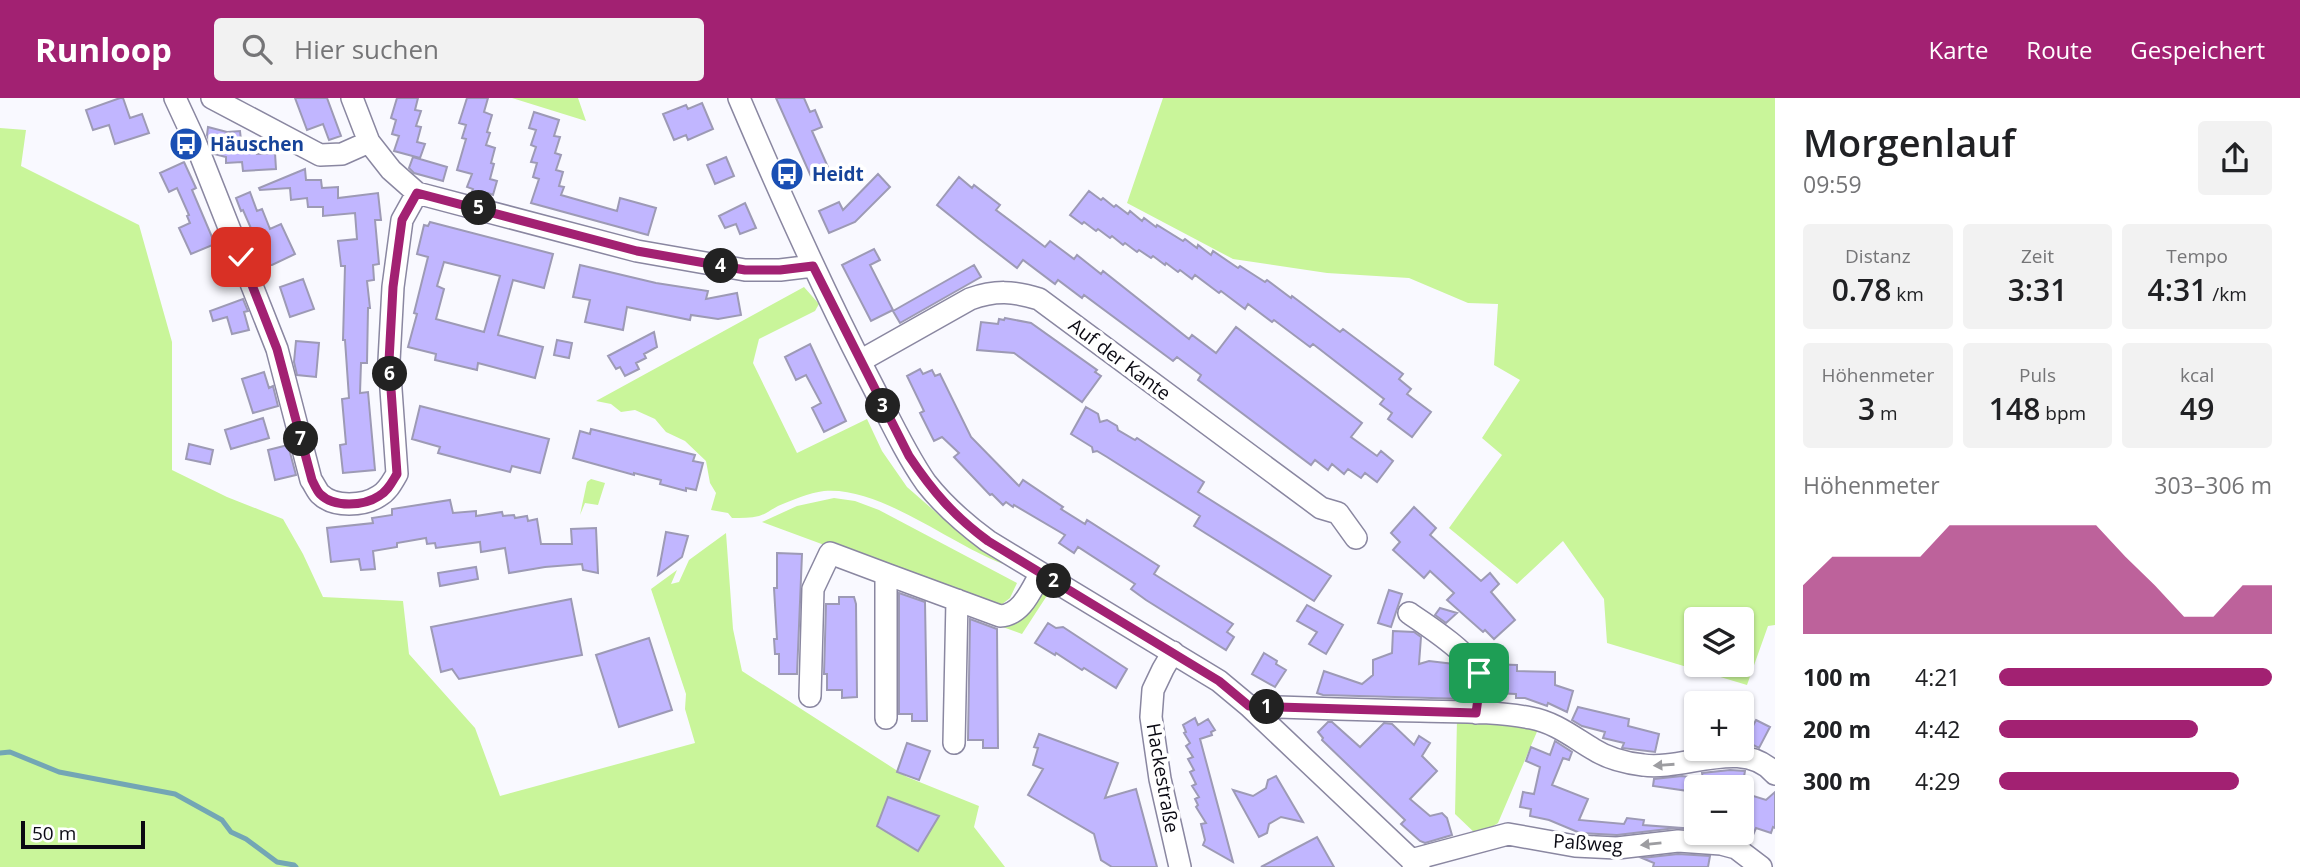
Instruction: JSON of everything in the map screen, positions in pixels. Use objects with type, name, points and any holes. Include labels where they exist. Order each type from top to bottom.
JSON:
[{"type":"street","points":[[175,98],[194,139],[277,349],[312,480],[320,494],[330,500],[358,504],[380,496],[389,488],[397,474],[389,361],[393,287],[402,220],[417,193]]},
{"type":"street","points":[[212,98],[320,155],[342,154],[369,142]]},
{"type":"street","points":[[352,98],[369,142],[391,170],[417,193],[637,251],[745,270],[813,266]]},
{"type":"street","points":[[739,98],[813,266],[860,361],[909,456],[941,500],[959,519],[988,541],[1219,681],[1415,863]]},
{"type":"street","name":"Auf der Kante","points":[[860,361],[977,296],[1006,291],[1040,299],[1321,508],[1338,513],[1356,538]]},
{"type":"street","points":[[810,696],[813,589],[830,553],[1000,615],[1008,615],[1021,606],[1041,573]]},
{"type":"street","points":[[886,575],[886,718]]},
{"type":"street","points":[[954,743],[957,600]]},
{"type":"street","points":[[1409,613],[1443,636],[1479,673],[1476,713]]},
{"type":"street","name":"Hackestraße","points":[[1173,652],[1153,690],[1151,717],[1160,779],[1180,867]]},
{"type":"street","points":[[1249,706],[1476,713],[1533,718],[1572,734],[1594,750],[1645,766],[1738,756],[1755,759],[1775,774]]},
{"type":"street","name":"Paßweg","points":[[1415,863],[1508,834],[1575,846],[1616,848],[1678,841],[1721,844],[1736,848],[1761,867]]},
{"type":"green space","points":[[512,98],[578,98],[586,121]]},
{"type":"green space","points":[[1163,98],[1775,98],[1775,625],[1768,626],[1754,665],[1754,607],[1684,607],[1684,666],[1607,643],[1604,599],[1563,541],[1517,584],[1449,528],[1502,455],[1482,438],[1520,380],[1494,365],[1498,304],[1468,303],[1409,278],[1327,273],[1233,259],[1127,203]]},
{"type":"green space","points":[[0,128],[26,130],[21,166],[139,225],[172,342],[172,470],[227,497],[283,519],[323,597],[403,601],[409,654],[475,728],[500,796],[695,743],[685,709],[686,694],[651,589],[677,570],[671,584],[679,582],[689,560],[726,533],[733,629],[742,671],[907,777],[979,806],[974,827],[1005,867],[0,867]]},
{"type":"green space","points":[[804,287],[819,304],[815,311],[759,339],[753,363],[797,453],[867,419],[882,451],[907,487],[954,528],[1003,564],[915,518],[868,497],[846,492],[812,493],[753,517],[732,518],[728,513],[711,510],[716,493],[710,483],[706,461],[685,441],[666,432],[655,419],[635,410],[621,412],[611,404],[596,401]]},
{"type":"green space","points":[[591,479],[605,483],[598,505],[585,503],[580,515],[587,482]]},
{"type":"green space","points":[[834,498],[855,501],[879,510],[1017,583],[1010,598],[1001,605],[987,605],[762,522],[797,506]]},
{"type":"green space","points":[[1042,592],[1048,594],[1022,634],[989,622]]},
{"type":"green space","points":[[1720,677],[1750,677],[1747,685]]},
{"type":"green space","points":[[1457,719],[1539,727],[1498,823],[1478,836],[1455,814]]},
{"type":"building","points":[[123,98],[130,118],[142,114],[149,133],[115,144],[109,125],[93,130],[86,110]]},
{"type":"building","points":[[295,98],[327,98],[341,136],[329,140],[323,124],[307,130]]},
{"type":"building","points":[[397,98],[418,98],[415,110],[421,111],[416,126],[421,127],[417,142],[425,144],[420,158],[394,151],[399,136],[392,134],[396,120],[391,118]]},
{"type":"building","points":[[467,98],[488,98],[484,112],[492,115],[486,145],[495,148],[490,179],[497,181],[493,195],[488,193],[486,198],[471,194],[473,189],[467,187],[472,174],[457,170],[466,139],[462,138],[466,125],[459,123]]},
{"type":"building","points":[[776,98],[804,98],[810,112],[815,110],[822,127],[812,131],[831,174],[813,181]]},
{"type":"building","points":[[702,103],[713,129],[688,140],[686,135],[674,140],[663,114],[686,105],[688,109]]},
{"type":"building","points":[[534,112],[559,120],[554,136],[560,137],[555,153],[561,155],[556,170],[563,172],[559,186],[564,187],[561,195],[617,211],[620,198],[656,208],[648,235],[531,203],[539,179],[533,177],[537,163],[531,162],[536,147],[531,145],[536,130],[529,128]]},
{"type":"building","points":[[208,127],[227,132],[240,131],[241,140],[256,139],[257,154],[275,153],[276,169],[243,171],[242,162],[226,163],[226,157],[214,154],[207,135]]},
{"type":"building","points":[[413,157],[447,167],[443,181],[414,173],[409,168]]},
{"type":"building","points":[[726,157],[734,176],[715,184],[707,165]]},
{"type":"building","points":[[184,162],[196,188],[192,190],[215,244],[191,254],[179,228],[190,223],[187,216],[189,215],[177,188],[169,192],[160,173]]},
{"type":"building","points":[[305,169],[306,180],[321,180],[322,188],[338,187],[338,198],[378,193],[381,220],[375,220],[379,264],[373,265],[374,280],[367,281],[370,308],[367,363],[361,363],[360,393],[368,392],[375,470],[343,473],[340,445],[346,444],[342,399],[349,398],[343,340],[345,266],[341,266],[338,241],[357,239],[355,213],[323,216],[323,207],[308,207],[307,198],[291,200],[290,188],[259,188]]},
{"type":"building","points":[[878,174],[890,187],[855,222],[829,233],[819,211],[839,202],[843,210]]},
{"type":"building","points":[[959,177],[1000,205],[996,210],[1045,247],[1050,241],[1074,259],[1077,255],[1101,274],[1103,271],[1189,339],[1192,335],[1216,353],[1236,327],[1362,423],[1351,437],[1377,456],[1381,451],[1393,461],[1377,482],[1365,473],[1361,478],[1348,469],[1344,474],[1332,464],[1328,470],[1315,460],[1311,465],[1198,380],[1201,375],[1177,357],[1173,361],[1084,295],[1082,298],[1058,280],[1055,284],[1023,260],[1017,268],[937,205]]},
{"type":"building","points":[[1089,191],[1128,214],[1130,211],[1142,221],[1144,218],[1197,248],[1198,245],[1211,255],[1213,251],[1238,268],[1240,266],[1265,282],[1267,280],[1291,298],[1292,296],[1340,332],[1343,329],[1403,374],[1399,379],[1411,389],[1407,394],[1431,412],[1412,437],[1388,419],[1392,413],[1380,404],[1384,399],[1313,344],[1310,347],[1248,304],[1245,309],[1195,275],[1192,279],[1153,256],[1151,258],[1139,250],[1137,252],[1112,236],[1110,238],[1098,229],[1096,231],[1084,222],[1082,224],[1070,215]]},
{"type":"building","points":[[250,192],[257,211],[262,209],[270,229],[281,224],[295,254],[267,265],[236,198]]},
{"type":"building","points":[[745,203],[756,228],[740,234],[736,224],[725,228],[719,216]]},
{"type":"building","points":[[430,222],[553,254],[544,288],[513,280],[498,335],[543,347],[535,378],[478,363],[477,370],[435,360],[436,354],[408,347],[428,257],[417,254],[424,225],[428,226]],"holes":[[[444,262],[500,276],[484,332],[436,319],[444,289],[437,286]]]},
{"type":"building","points":[[874,249],[880,260],[870,265],[893,310],[871,321],[842,265]]},
{"type":"building","points":[[580,265],[656,283],[708,291],[706,299],[737,293],[741,315],[718,319],[691,315],[690,320],[627,307],[623,330],[585,322],[590,300],[573,297]]},
{"type":"building","points":[[974,265],[981,277],[900,323],[893,311]]},
{"type":"building","points":[[303,279],[314,309],[290,317],[280,287]]},
{"type":"building","points":[[243,299],[248,311],[244,312],[249,330],[232,334],[227,317],[213,321],[210,311]]},
{"type":"building","points":[[999,319],[1031,323],[1097,370],[1095,372],[1101,376],[1082,402],[1014,353],[977,350],[981,322],[998,324]]},
{"type":"building","points":[[654,332],[657,347],[644,354],[646,358],[636,363],[639,369],[625,376],[620,367],[616,369],[608,356]]},
{"type":"building","points":[[557,340],[572,343],[569,358],[554,355]]},
{"type":"building","points":[[296,341],[319,343],[316,377],[297,375],[294,362]]},
{"type":"building","points":[[810,344],[846,421],[824,432],[812,408],[821,403],[806,375],[796,380],[785,357]]},
{"type":"building","points":[[920,369],[923,374],[932,370],[935,376],[940,374],[971,437],[1019,486],[1023,480],[1063,507],[1061,509],[1085,524],[1087,520],[1159,566],[1154,574],[1233,624],[1227,632],[1234,637],[1226,650],[1146,600],[1131,589],[1135,584],[1078,547],[1074,553],[1059,543],[1065,535],[1014,505],[1013,507],[1006,502],[1003,505],[990,495],[954,457],[959,453],[942,437],[934,441],[920,413],[924,411],[907,376]]},
{"type":"building","points":[[264,372],[269,388],[273,386],[278,406],[253,413],[242,379]]},
{"type":"building","points":[[420,406],[549,439],[540,473],[512,466],[510,472],[468,461],[438,453],[440,447],[412,439]]},
{"type":"building","points":[[1086,407],[1098,414],[1100,422],[1107,420],[1117,426],[1118,430],[1135,440],[1137,438],[1204,482],[1198,492],[1331,576],[1314,601],[1194,526],[1200,516],[1097,451],[1093,452],[1092,447],[1071,434]]},
{"type":"building","points":[[263,418],[269,438],[231,449],[225,430]]},
{"type":"building","points":[[591,429],[695,455],[693,461],[703,463],[696,490],[686,488],[686,491],[660,484],[661,480],[573,458],[580,431],[590,434]]},
{"type":"building","points":[[189,444],[213,450],[210,464],[186,459]]},
{"type":"building","points":[[288,445],[296,475],[275,480],[268,450]]},
{"type":"building","points":[[450,500],[453,513],[476,511],[476,516],[502,512],[503,516],[514,515],[515,518],[527,516],[528,521],[537,519],[541,544],[572,544],[571,529],[596,528],[598,573],[583,570],[582,564],[509,573],[505,548],[481,552],[480,542],[436,548],[435,543],[427,544],[426,538],[373,551],[375,569],[361,570],[359,559],[331,562],[327,528],[373,523],[372,518],[392,515],[392,509]]},
{"type":"building","points":[[1414,507],[1436,528],[1430,535],[1481,581],[1490,573],[1499,584],[1491,592],[1515,620],[1494,639],[1447,600],[1454,593],[1430,571],[1424,578],[1393,550],[1400,542],[1391,533]]},
{"type":"building","points":[[666,532],[688,536],[682,557],[658,575]]},
{"type":"building","points":[[777,553],[802,554],[797,674],[779,674],[779,654],[775,654],[774,639],[777,639],[774,588],[777,588]]},
{"type":"building","points":[[476,567],[478,579],[440,586],[438,573]]},
{"type":"building","points":[[1389,590],[1402,594],[1391,627],[1378,623]]},
{"type":"building","points":[[899,593],[925,602],[927,721],[912,721],[912,714],[899,714]]},
{"type":"building","points":[[839,597],[854,597],[856,604],[857,697],[842,698],[842,690],[827,690],[827,674],[824,674],[826,604],[839,604]]},
{"type":"building","points":[[571,599],[582,655],[459,679],[452,669],[441,672],[431,627]]},
{"type":"building","points":[[1307,605],[1343,625],[1326,654],[1309,644],[1317,632],[1297,621]]},
{"type":"building","points":[[1440,608],[1457,613],[1446,623],[1435,615]]},
{"type":"building","points":[[970,619],[997,629],[998,748],[983,748],[983,740],[968,740]]},
{"type":"building","points":[[1048,623],[1056,628],[1063,627],[1127,669],[1116,688],[1035,643]]},
{"type":"building","points":[[1393,631],[1414,632],[1421,637],[1419,664],[1429,661],[1454,664],[1466,686],[1466,699],[1317,693],[1324,671],[1362,684],[1373,675],[1373,660],[1392,653]]},
{"type":"building","points":[[649,638],[672,710],[619,727],[596,655]]},
{"type":"building","points":[[1264,653],[1286,670],[1275,687],[1252,674]]},
{"type":"building","points":[[1488,664],[1517,665],[1517,671],[1555,672],[1555,685],[1573,691],[1567,712],[1548,703],[1547,706],[1525,698],[1516,698],[1516,694],[1494,693],[1495,679]]},
{"type":"building","points":[[1578,707],[1629,719],[1628,726],[1659,734],[1655,752],[1622,748],[1624,743],[1603,738],[1605,732],[1582,726],[1572,720]]},
{"type":"building","points":[[1195,718],[1198,725],[1208,719],[1215,730],[1211,732],[1212,735],[1200,739],[1233,862],[1203,845],[1205,840],[1201,824],[1206,823],[1196,807],[1198,805],[1195,799],[1199,797],[1192,786],[1196,784],[1190,772],[1194,770],[1188,759],[1193,757],[1186,746],[1190,743],[1183,725]]},
{"type":"building","points":[[1756,720],[1770,727],[1759,748],[1754,746]]},
{"type":"building","points":[[1328,722],[1332,722],[1360,747],[1384,723],[1392,724],[1414,745],[1419,736],[1430,743],[1422,756],[1437,771],[1410,799],[1430,816],[1442,813],[1447,818],[1452,835],[1425,843],[1401,824],[1405,820],[1322,740],[1318,732]]},
{"type":"building","points":[[1039,734],[1118,763],[1105,798],[1136,789],[1157,867],[1112,867],[1101,860],[1094,834],[1028,795],[1043,769],[1033,765],[1038,748],[1034,747]]},
{"type":"building","points":[[1555,741],[1572,752],[1569,760],[1563,758],[1552,785],[1588,799],[1579,820],[1624,824],[1627,818],[1644,820],[1643,825],[1684,828],[1617,835],[1580,833],[1549,820],[1530,816],[1531,809],[1520,807],[1523,792],[1534,794],[1540,767],[1526,761],[1531,747],[1550,755]]},
{"type":"building","points":[[907,743],[930,751],[919,780],[897,772]]},
{"type":"building","points":[[1730,770],[1745,771],[1744,775],[1702,773]]},
{"type":"building","points":[[1276,776],[1303,822],[1281,817],[1269,824],[1267,833],[1259,837],[1233,790],[1253,796],[1266,788],[1268,780]]},
{"type":"building","points":[[1684,776],[1684,790],[1653,786],[1654,779]]},
{"type":"building","points":[[1775,792],[1775,828],[1773,827],[1771,833],[1756,828],[1754,833],[1754,796],[1766,800]]},
{"type":"building","points":[[888,797],[939,816],[918,851],[877,826]]},
{"type":"building","points":[[1317,837],[1334,867],[1261,867],[1285,854]]},
{"type":"building","points":[[1678,854],[1710,856],[1708,867],[1653,867],[1654,863],[1642,858]]},
{"type":"waterway","points":[[0,753],[10,752],[59,772],[175,794],[222,820],[231,832],[246,839],[277,862],[296,867]]},
{"type":"place","name":"Häuschen","points":[[186,144]]},
{"type":"place","name":"Heidt","points":[[787,174]]},
{"type":"route","points":[[241,257],[277,349],[312,480],[320,494],[330,500],[358,504],[370,501],[389,488],[397,474],[389,361],[393,287],[402,220],[417,193],[637,251],[745,270],[813,266],[909,456],[927,483],[959,519],[988,541],[1219,681],[1249,706],[1476,713],[1479,673]]}]
